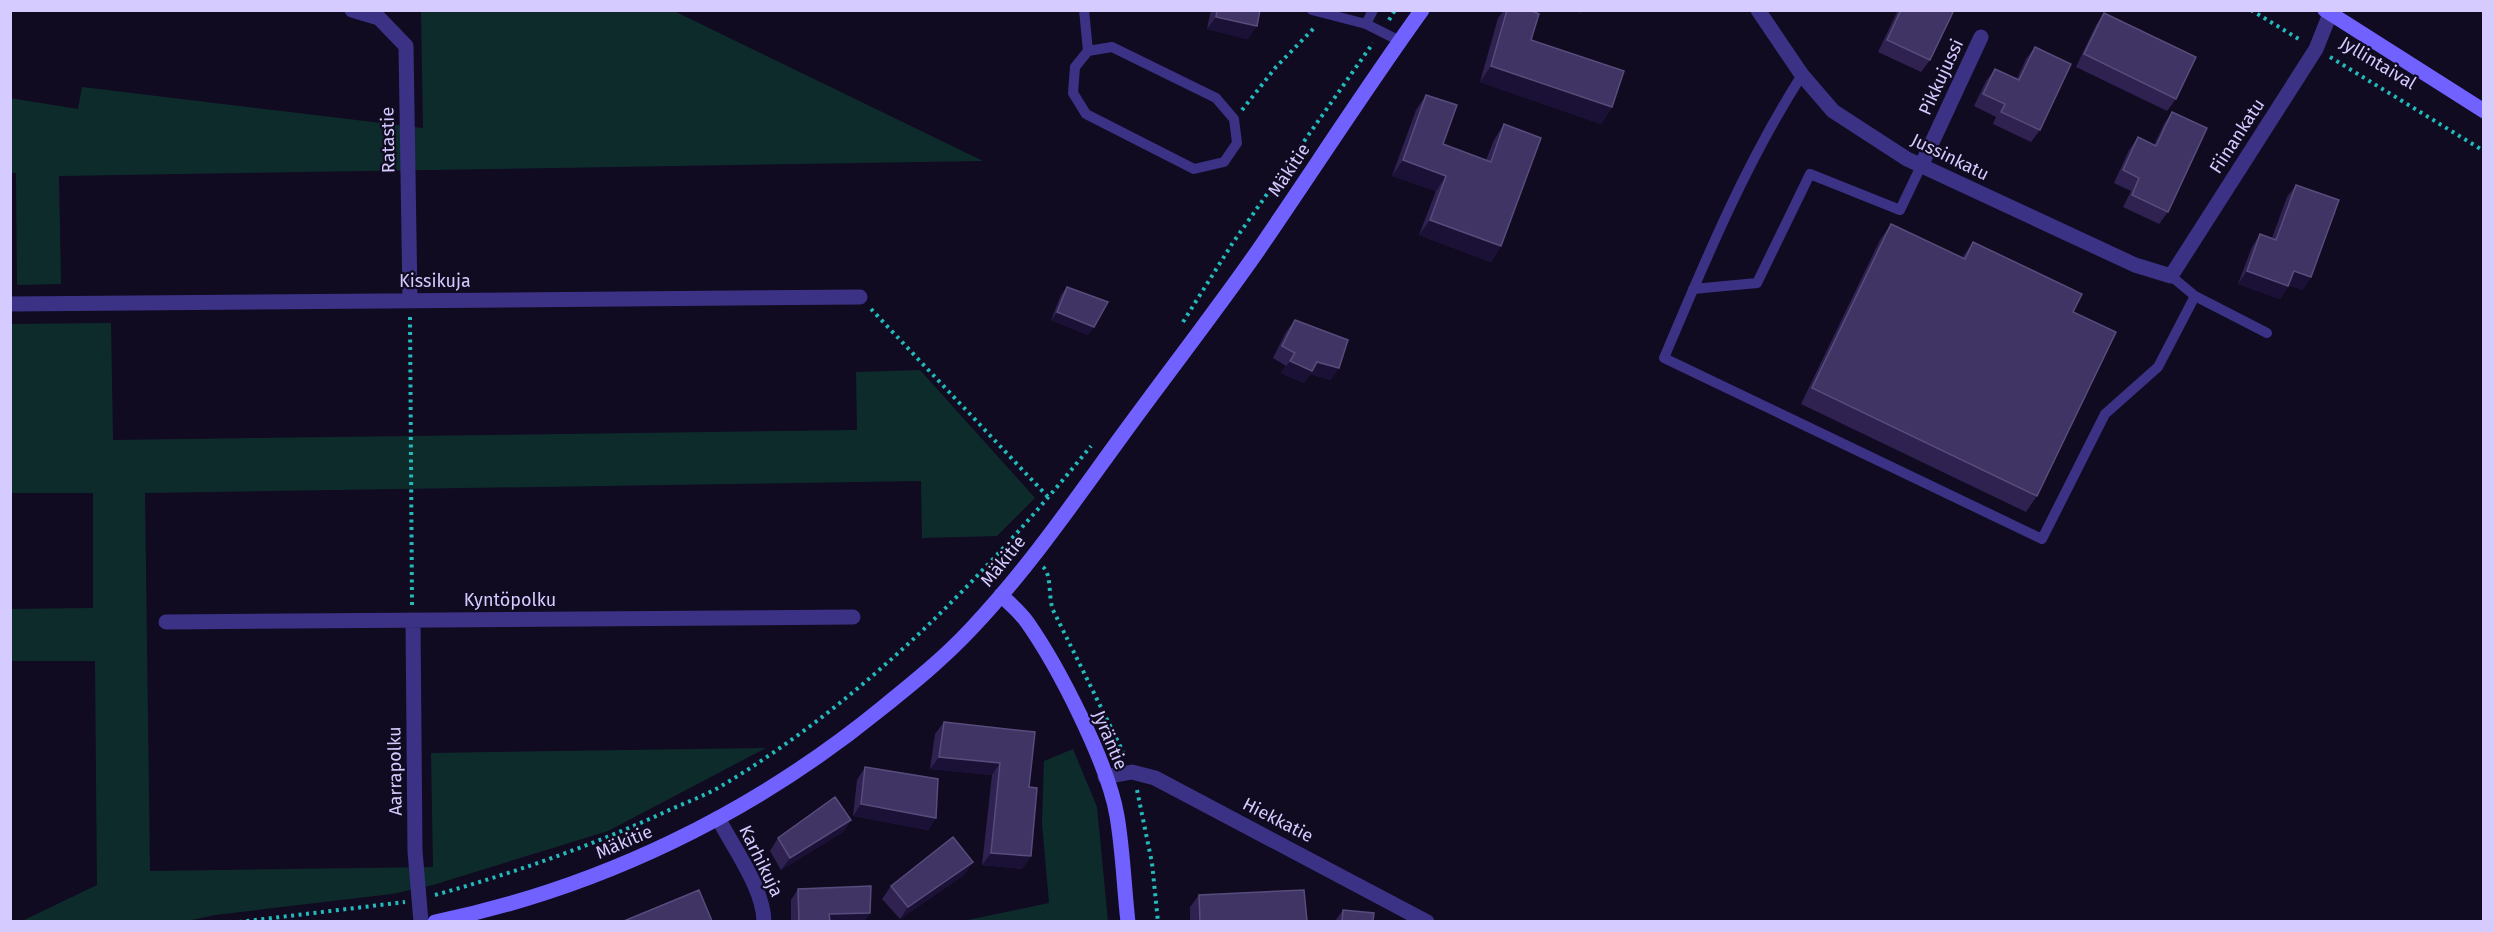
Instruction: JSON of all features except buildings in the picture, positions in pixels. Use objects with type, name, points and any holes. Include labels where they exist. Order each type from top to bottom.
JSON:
[{"type":"street","name":"Ratastie","points":[[352,10],[379,18],[406,46],[410,301]]},
{"type":"street","name":"Mäkitie","points":[[435,921],[490,910],[579,882],[649,854],[774,787],[853,731],[927,670],[970,630],[1032,559],[1255,254],[1422,10]]},
{"type":"street","name":"Jussinkatu","points":[[1758,10],[1802,75],[1833,111],[1921,166],[2135,265],[2171,276]]},
{"type":"street","name":"Fiinankatu","points":[[2171,276],[2316,49],[2327,12]]},
{"type":"street","name":"Jyllintaival","points":[[2327,12],[2484,111]]},
{"type":"street","name":"Pikkujussi","points":[[1921,166],[1981,37]]},
{"type":"street","name":"Kissikuja","points":[[10,304],[860,297]]},
{"type":"street","name":"Jyräntie","points":[[1001,595],[1026,620],[1053,665],[1086,730],[1106,777],[1117,815],[1128,921]]},
{"type":"street","name":"Kyntöpolku","points":[[166,622],[853,617]]},
{"type":"street","name":"Aarrapolku","points":[[413,620],[418,900],[421,921]]},
{"type":"street","name":"Hiekkatie","points":[[1106,777],[1132,772],[1155,778],[1426,921]]},
{"type":"street","name":"Karhikuja","points":[[718,818],[745,866],[764,910],[764,921]]},
{"type":"lane","points":[[1084,10],[1088,51]]},
{"type":"lane","points":[[1312,10],[1366,24],[1400,41]]},
{"type":"lane","points":[[1366,24],[1373,10]]},
{"type":"lane","points":[[1112,47],[1216,98],[1234,119],[1237,143],[1224,162],[1194,168],[1086,114],[1073,93],[1075,67],[1088,51],[1112,47]]},
{"type":"lane","points":[[1802,75],[1772,124],[1716,233],[1664,358],[2042,539],[2105,414],[2158,367],[2195,296]]},
{"type":"lane","points":[[1693,289],[1757,283],[1810,174],[1900,210],[1921,166]]},
{"type":"lane","points":[[2171,276],[2195,296],[2267,333]]},
{"type":"path","name":"Mäkitie","points":[[1178,330],[1232,244],[1395,10]]},
{"type":"path","name":"Jyllintaival","points":[[2251,10],[2484,151]]},
{"type":"path","points":[[1234,119],[1276,67],[1327,14]]},
{"type":"path","points":[[860,297],[1048,497]]},
{"type":"path","points":[[410,301],[413,620]]},
{"type":"path","name":"Mäkitie","points":[[239,921],[418,900],[488,880],[608,838],[721,786],[792,739],[900,654],[1008,542],[1099,437]]},
{"type":"green space","points":[[421,11],[674,11],[983,161],[59,176],[61,284],[17,285],[16,173],[10,173],[10,98],[78,109],[82,87],[423,128]]},
{"type":"green space","points":[[111,323],[113,440],[857,430],[856,372],[920,370],[1035,498],[997,536],[922,538],[921,481],[145,493],[150,871],[433,867],[431,753],[766,748],[608,831],[433,885],[392,894],[215,915],[187,921],[22,921],[97,885],[95,661],[10,661],[11,609],[93,608],[93,493],[11,493],[10,324]]},
{"type":"green space","points":[[1073,749],[1097,807],[1108,921],[963,921],[1049,903],[1042,823],[1044,761]]}]
